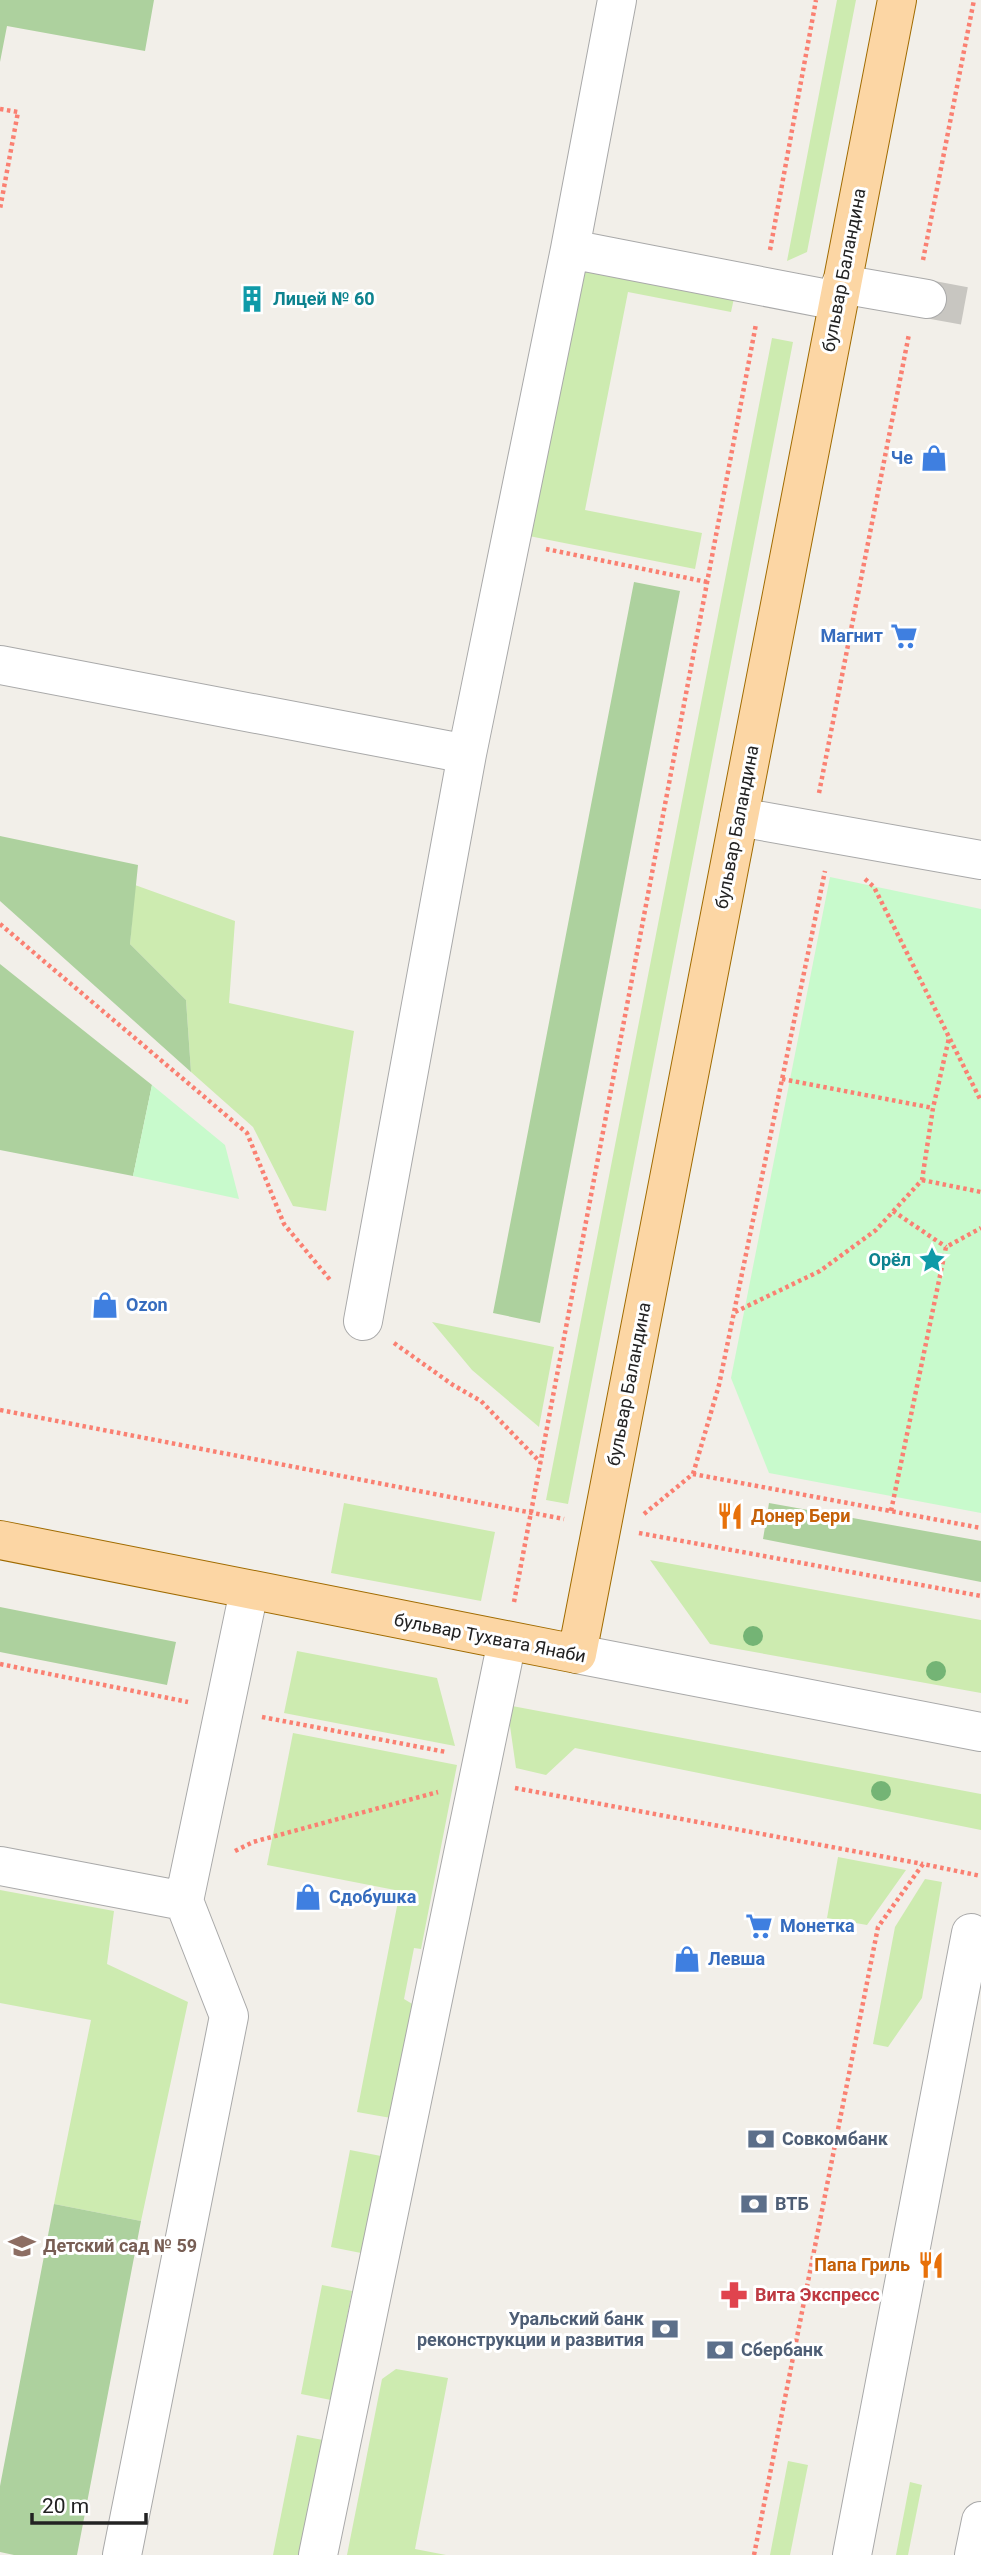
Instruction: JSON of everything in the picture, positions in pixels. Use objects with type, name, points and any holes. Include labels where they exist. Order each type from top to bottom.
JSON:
[{"type":"main road","name":"бульвар Баландина","points":[[577,1654],[897,0]]},
{"type":"main road","name":"бульвар Тухвата Янаби","points":[[0,1540],[577,1654]]},
{"type":"street","points":[[363,1321],[467,754],[570,248],[617,0]]},
{"type":"street","points":[[570,248],[763,286],[921,298]]},
{"type":"street","points":[[0,664],[467,754]]},
{"type":"street","points":[[740,817],[981,860]]},
{"type":"street","points":[[122,2555],[229,2016],[184,1901],[249,1591]]},
{"type":"street","points":[[318,2555],[507,1641]]},
{"type":"street","name":"бульвар Тухвата Янаби","points":[[577,1654],[981,1732]]},
{"type":"street","points":[[0,1866],[184,1901]]},
{"type":"street","points":[[852,2555],[971,1933]]},
{"type":"street","points":[[974,2555],[981,2521]]},
{"type":"path","points":[[507,1641],[816,0]]},
{"type":"path","points":[[634,1522],[694,1474],[719,1385],[830,846],[812,830],[921,298],[974,0]]},
{"type":"path","points":[[0,109],[19,112],[0,209]]},
{"type":"path","points":[[511,541],[707,582]]},
{"type":"path","points":[[856,871],[874,887],[981,1101]]},
{"type":"path","points":[[0,924],[247,1133],[284,1224],[363,1321],[453,1385],[481,1401],[540,1462]]},
{"type":"path","points":[[734,1313],[820,1271],[876,1230],[922,1180],[933,1108],[950,1038]]},
{"type":"path","points":[[782,1079],[933,1108]]},
{"type":"path","points":[[922,1180],[981,1192]]},
{"type":"path","points":[[893,1211],[946,1247]]},
{"type":"path","points":[[891,1511],[946,1247],[981,1228]]},
{"type":"path","points":[[0,1410],[564,1519]]},
{"type":"path","points":[[694,1474],[981,1528]]},
{"type":"path","points":[[638,1533],[981,1596]]},
{"type":"path","points":[[0,1664],[224,1709],[480,1770],[981,1875]]},
{"type":"path","points":[[224,1857],[253,1842],[480,1770]]},
{"type":"path","points":[[754,2555],[878,1927],[923,1864]]},
{"type":"green space","points":[[0,0],[154,0],[145,51],[7,26],[0,62]]},
{"type":"green space","points":[[837,0],[856,0],[807,252],[787,261]]},
{"type":"green space","points":[[579,258],[736,289],[731,312],[628,292],[585,510],[702,533],[695,569],[524,535]]},
{"type":"green space","points":[[772,338],[793,342],[568,1504],[546,1500]]},
{"type":"green space","points":[[634,582],[680,591],[540,1323],[493,1313]]},
{"type":"green space","points":[[0,836],[138,865],[130,944],[186,1000],[191,1072],[0,901]]},
{"type":"green space","points":[[830,877],[981,909],[981,1513],[769,1473],[731,1378]]},
{"type":"green space","points":[[135,885],[235,921],[229,1003],[354,1031],[326,1211],[293,1206],[253,1127],[191,1072],[186,1000],[130,944]]},
{"type":"green space","points":[[0,964],[152,1085],[133,1176],[0,1150]]},
{"type":"green space","points":[[152,1085],[225,1145],[239,1199],[133,1176]]},
{"type":"green space","points":[[432,1322],[554,1347],[539,1427],[472,1370]]},
{"type":"green space","points":[[344,1503],[495,1532],[481,1601],[331,1573]]},
{"type":"green space","points":[[769,1503],[981,1541],[981,1582],[763,1539]]},
{"type":"green space","points":[[650,1560],[981,1620],[981,1693],[710,1644]]},
{"type":"green space","points":[[0,1607],[176,1642],[167,1685],[0,1652]]},
{"type":"green space","points":[[297,1651],[437,1678],[455,1746],[284,1713]]},
{"type":"green space","points":[[507,1705],[981,1794],[981,1830],[575,1748],[546,1775],[516,1768]]},
{"type":"green space","points":[[293,1733],[457,1765],[421,1949],[414,1948],[404,1999],[414,2005],[391,2118],[357,2112],[400,1891],[267,1865]]},
{"type":"green space","points":[[838,1857],[906,1870],[867,1925],[827,1918]]},
{"type":"green space","points":[[925,1879],[942,1882],[922,1998],[888,2047],[873,2044],[895,1927]]},
{"type":"green space","points":[[0,1890],[114,1911],[107,1964],[188,2002],[141,2221],[54,2204],[91,2020],[0,2003]]},
{"type":"green space","points":[[350,2150],[381,2156],[361,2253],[331,2247]]},
{"type":"green space","points":[[54,2204],[141,2221],[77,2555],[14,2555],[0,2552],[0,2486]]},
{"type":"green space","points":[[322,2285],[352,2291],[331,2400],[301,2394]]},
{"type":"green space","points":[[396,2369],[448,2378],[415,2549],[446,2555],[347,2555],[382,2379]]},
{"type":"green space","points":[[297,2435],[323,2440],[300,2555],[273,2555]]},
{"type":"green space","points":[[788,2461],[808,2465],[790,2555],[770,2555]]},
{"type":"green space","points":[[910,2482],[922,2485],[908,2555],[896,2555]]},
{"type":"tunnel","points":[[927,299],[981,309]]},
{"type":"place","name":"Лицей № 60","points":[[252,299]]},
{"type":"place","name":"Че","points":[[934,458]]},
{"type":"place","name":"Магнит","points":[[904,636]]},
{"type":"place","name":"Орёл","points":[[932,1260]]},
{"type":"place","name":"Ozon","points":[[105,1305]]},
{"type":"place","name":"Донер Бери","points":[[730,1516]]},
{"type":"place","name":"Сдобушка","points":[[308,1897]]},
{"type":"place","name":"Монетка","points":[[759,1926]]},
{"type":"place","name":"Левша","points":[[687,1959]]},
{"type":"place","name":"Совкомбанк","points":[[761,2139]]},
{"type":"place","name":"ВТБ","points":[[754,2204]]},
{"type":"place","name":"Детский сад № 59","points":[[22,2246]]},
{"type":"place","name":"Папа Гриль","points":[[931,2265]]},
{"type":"place","name":"Вита Экспресс","points":[[734,2295]]},
{"type":"place","name":"Уральский банк реконструкции и развития","points":[[665,2329]]},
{"type":"place","name":"Сбербанк","points":[[720,2350]]}]
